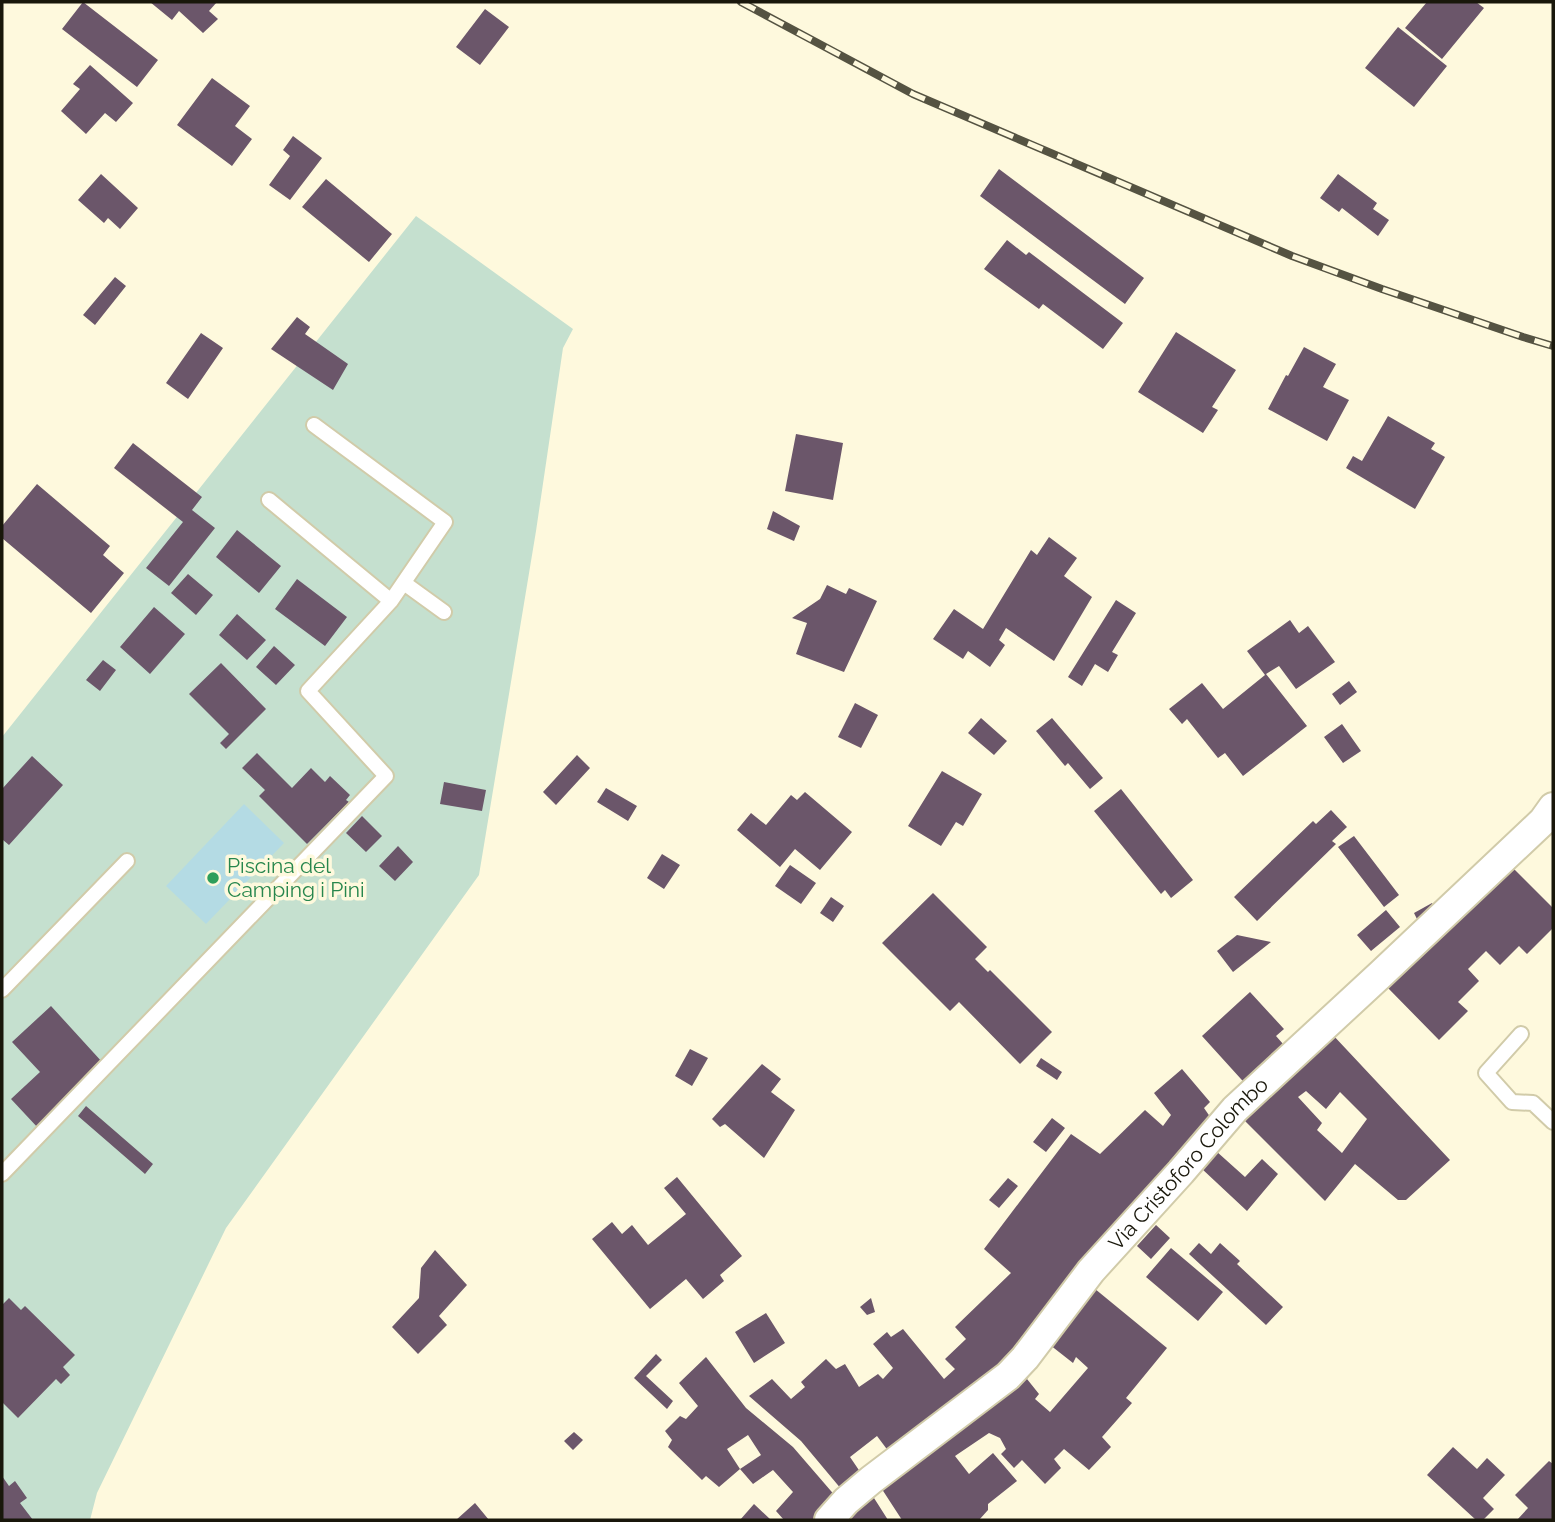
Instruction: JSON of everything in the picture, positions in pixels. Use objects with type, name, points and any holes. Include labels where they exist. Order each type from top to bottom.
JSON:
[{"type":"street","name":"Via Cristoforo Colombo","points":[[829,1520],[871,1480],[1008,1376],[1026,1358],[1091,1271],[1235,1110],[1543,821],[1553,807]]},
{"type":"lane","points":[[2,1174],[386,776],[308,691],[391,601],[445,522],[314,425]]},
{"type":"lane","points":[[270,500],[391,601]]},
{"type":"lane","points":[[404,583],[443,612]]},
{"type":"lane","points":[[2,990],[127,861]]},
{"type":"lane","points":[[1521,1034],[1486,1073],[1512,1102],[1533,1103],[1553,1122]]},
{"type":"green space","points":[[416,216],[573,329],[563,348],[536,531],[479,875],[226,1228],[97,1493],[90,1520],[2,1520],[2,737]]},
{"type":"water","points":[[244,804],[284,843],[206,924],[166,886]]},
{"type":"building","points":[[83,2],[158,60],[137,87],[62,29]]},
{"type":"building","points":[[150,2],[217,2],[209,11],[218,19],[203,33],[179,11],[172,20]]},
{"type":"building","points":[[1427,2],[1476,2],[1484,8],[1442,59],[1405,28]]},
{"type":"building","points":[[485,9],[509,27],[480,65],[456,47]]},
{"type":"building","points":[[1398,27],[1447,66],[1414,107],[1365,68]]},
{"type":"building","points":[[90,65],[133,103],[116,122],[105,113],[86,134],[61,111],[80,89],[73,84]]},
{"type":"building","points":[[212,78],[250,106],[235,126],[252,139],[232,166],[177,125]]},
{"type":"building","points":[[293,136],[322,158],[290,200],[269,185],[290,156],[283,150]]},
{"type":"building","points":[[999,169],[1144,278],[1125,304],[980,196]]},
{"type":"building","points":[[101,174],[138,208],[120,229],[108,218],[104,223],[78,200]]},
{"type":"building","points":[[1338,174],[1377,203],[1373,209],[1389,220],[1378,236],[1342,208],[1339,212],[1320,198]]},
{"type":"building","points":[[326,179],[392,234],[369,262],[302,207]]},
{"type":"building","points":[[1007,240],[1026,255],[1029,252],[1123,323],[1103,349],[1043,304],[1039,309],[984,269]]},
{"type":"building","points":[[115,277],[126,286],[95,325],[83,315]]},
{"type":"building","points":[[297,317],[310,327],[305,334],[348,364],[333,390],[271,349]]},
{"type":"building","points":[[1176,332],[1236,370],[1212,407],[1218,410],[1203,433],[1138,392]]},
{"type":"building","points":[[201,333],[223,348],[188,399],[166,383]]},
{"type":"building","points":[[1304,347],[1336,364],[1323,387],[1349,400],[1327,441],[1268,409]]},
{"type":"building","points":[[1388,416],[1435,443],[1431,449],[1445,457],[1415,509],[1346,468],[1353,456],[1362,461]]},
{"type":"building","points":[[796,434],[843,443],[833,500],[785,491]]},
{"type":"building","points":[[133,443],[202,497],[192,510],[215,528],[169,586],[146,568],[183,522],[114,468]]},
{"type":"building","points":[[37,484],[110,546],[103,555],[124,573],[91,613],[2,538],[2,526]]},
{"type":"building","points":[[773,511],[800,526],[794,541],[767,529]]},
{"type":"building","points":[[237,530],[281,566],[259,593],[216,557]]},
{"type":"building","points":[[1049,537],[1077,558],[1064,576],[1092,597],[1054,661],[1006,628],[999,640],[1005,645],[990,667],[968,651],[963,659],[933,639],[954,609],[983,629],[1031,550],[1037,555]]},
{"type":"building","points":[[188,574],[213,595],[196,615],[171,593]]},
{"type":"building","points":[[297,579],[347,617],[325,646],[275,609]]},
{"type":"building","points":[[827,585],[846,594],[849,588],[877,601],[844,672],[796,654],[807,623],[792,618],[820,599]]},
{"type":"building","points":[[1116,600],[1136,613],[1112,652],[1118,655],[1108,672],[1095,664],[1082,686],[1068,677]]},
{"type":"building","points":[[154,607],[185,634],[150,674],[120,647]]},
{"type":"building","points":[[237,614],[266,640],[247,660],[219,635]]},
{"type":"building","points":[[1290,620],[1299,633],[1308,626],[1335,662],[1296,689],[1279,666],[1266,674],[1307,726],[1243,776],[1225,753],[1218,758],[1187,719],[1182,724],[1169,709],[1202,683],[1223,709],[1265,675],[1247,651]]},
{"type":"building","points":[[274,646],[295,665],[276,685],[256,667]]},
{"type":"building","points":[[103,660],[116,670],[100,691],[86,680]]},
{"type":"building","points":[[221,663],[266,709],[226,749],[220,743],[229,734],[189,694]]},
{"type":"building","points":[[1349,681],[1357,692],[1340,705],[1332,694]]},
{"type":"building","points":[[855,703],[878,715],[861,748],[838,737]]},
{"type":"building","points":[[981,718],[1007,741],[994,755],[968,733]]},
{"type":"building","points":[[1052,718],[1103,778],[1090,789],[1068,763],[1065,766],[1036,731]]},
{"type":"building","points":[[1342,724],[1361,751],[1343,763],[1324,737]]},
{"type":"building","points":[[257,753],[292,788],[311,768],[325,782],[330,776],[350,795],[346,800],[349,802],[307,844],[259,796],[265,790],[242,768]]},
{"type":"building","points":[[577,755],[590,768],[556,805],[543,792]]},
{"type":"building","points":[[32,756],[63,785],[9,845],[3,840],[2,842],[2,789]]},
{"type":"building","points":[[942,771],[982,794],[963,826],[956,822],[941,846],[908,826]]},
{"type":"building","points":[[444,782],[486,790],[482,811],[440,804]]},
{"type":"building","points":[[606,788],[637,806],[628,821],[597,802]]},
{"type":"building","points":[[1121,789],[1193,880],[1171,898],[1165,890],[1161,894],[1094,811]]},
{"type":"building","points":[[805,792],[852,832],[820,870],[795,849],[780,867],[737,830],[751,813],[766,825],[791,795],[797,800]]},
{"type":"building","points":[[1331,810],[1347,827],[1332,841],[1336,844],[1257,921],[1234,897],[1313,821],[1316,824]]},
{"type":"building","points":[[362,816],[382,836],[366,852],[346,833]]},
{"type":"building","points":[[1354,836],[1399,895],[1384,907],[1338,847]]},
{"type":"building","points":[[398,846],[413,862],[395,881],[379,866]]},
{"type":"building","points":[[662,854],[680,865],[664,889],[647,878]]},
{"type":"building","points":[[1509,864],[1553,908],[1553,928],[1527,954],[1519,946],[1500,965],[1486,951],[1468,969],[1479,981],[1458,1002],[1468,1011],[1439,1040],[1387,987]]},
{"type":"building","points":[[790,865],[816,883],[801,904],[775,886]]},
{"type":"building","points":[[933,893],[987,947],[975,959],[988,972],[990,970],[1052,1032],[1020,1064],[959,1002],[950,1011],[882,943]]},
{"type":"building","points":[[831,897],[844,906],[833,922],[820,913]]},
{"type":"building","points":[[1432,903],[1438,913],[1419,923],[1414,913]]},
{"type":"building","points":[[1386,910],[1400,927],[1371,951],[1357,935]]},
{"type":"building","points":[[1237,935],[1271,942],[1233,972],[1217,951]]},
{"type":"building","points":[[1250,992],[1284,1029],[1276,1036],[1291,1053],[1250,1089],[1202,1036]]},
{"type":"building","points":[[51,1006],[103,1063],[39,1129],[11,1099],[40,1072],[12,1042]]},
{"type":"building","points":[[1332,1034],[1450,1160],[1406,1200],[1398,1200],[1355,1164],[1325,1201],[1239,1115]],"holes":[[[1306,1091],[1326,1109],[1340,1092],[1367,1119],[1342,1153],[1317,1130],[1322,1123],[1298,1097]]]},
{"type":"building","points":[[690,1049],[708,1058],[692,1086],[675,1076]]},
{"type":"building","points":[[1041,1058],[1062,1072],[1057,1080],[1036,1066]]},
{"type":"building","points":[[762,1064],[781,1079],[771,1092],[795,1110],[764,1158],[725,1124],[720,1127],[712,1119]]},
{"type":"building","points":[[1182,1069],[1210,1102],[1204,1108],[1215,1124],[1012,1365],[892,1456],[877,1436],[850,1457],[865,1479],[842,1490],[801,1441],[749,1396],[772,1379],[791,1399],[805,1387],[801,1382],[826,1359],[836,1369],[845,1364],[859,1387],[878,1374],[883,1379],[893,1368],[873,1344],[887,1332],[891,1337],[903,1329],[944,1379],[955,1369],[945,1359],[966,1339],[955,1327],[1011,1273],[984,1249],[1071,1134],[1100,1154],[1145,1110],[1163,1126],[1171,1115],[1154,1093]]},
{"type":"building","points":[[86,1106],[153,1164],[145,1174],[78,1116]]},
{"type":"building","points":[[1052,1118],[1065,1128],[1046,1152],[1033,1142]]},
{"type":"building","points":[[1216,1151],[1245,1177],[1262,1159],[1278,1174],[1247,1211],[1201,1168]]},
{"type":"building","points":[[677,1177],[742,1256],[720,1275],[724,1281],[703,1299],[686,1279],[650,1309],[592,1239],[612,1222],[622,1234],[632,1225],[648,1245],[686,1214],[664,1188]]},
{"type":"building","points":[[1008,1178],[1018,1186],[999,1208],[989,1200]]},
{"type":"building","points":[[1156,1225],[1170,1238],[1151,1259],[1137,1246]]},
{"type":"building","points":[[1199,1243],[1211,1254],[1220,1243],[1240,1261],[1237,1264],[1283,1307],[1266,1325],[1189,1254]]},
{"type":"building","points":[[1171,1248],[1223,1292],[1198,1321],[1146,1277]]},
{"type":"building","points":[[435,1250],[467,1285],[439,1316],[447,1325],[418,1354],[392,1327],[419,1298],[421,1268]]},
{"type":"building","points":[[1089,1284],[1167,1348],[1126,1398],[1132,1403],[1102,1437],[1111,1447],[1089,1470],[1064,1449],[1054,1459],[1061,1468],[1045,1484],[1022,1460],[1014,1468],[1001,1454],[1006,1449],[1000,1438],[989,1433],[955,1456],[969,1474],[993,1453],[1017,1481],[988,1504],[988,1510],[979,1520],[902,1520],[876,1480],[1034,1369],[1027,1379],[1039,1394],[1035,1399],[1050,1412],[1088,1368],[1076,1357],[1073,1363],[1045,1341]]},
{"type":"building","points":[[9,1298],[21,1310],[25,1306],[75,1355],[63,1367],[70,1375],[61,1384],[56,1379],[18,1418],[2,1402],[2,1305]]},
{"type":"building","points":[[871,1298],[875,1312],[867,1315],[860,1307]]},
{"type":"building","points":[[766,1313],[785,1343],[754,1363],[735,1332]]},
{"type":"building","points":[[656,1354],[662,1360],[646,1376],[673,1401],[667,1409],[634,1378]]},
{"type":"building","points":[[706,1357],[746,1408],[793,1447],[837,1498],[819,1520],[784,1520],[776,1511],[793,1492],[773,1470],[753,1484],[740,1469],[719,1487],[706,1476],[702,1480],[668,1447],[672,1440],[665,1431],[680,1416],[686,1419],[698,1406],[679,1383]],"holes":[[[748,1435],[761,1455],[740,1469],[727,1449]]]},
{"type":"building","points":[[574,1432],[583,1440],[573,1450],[564,1441]]},
{"type":"building","points":[[1453,1447],[1477,1469],[1487,1458],[1505,1475],[1483,1498],[1494,1509],[1483,1520],[1476,1520],[1427,1475]]},
{"type":"building","points":[[1549,1461],[1553,1464],[1553,1520],[1517,1520],[1528,1508],[1515,1495]]},
{"type":"building","points":[[2,1476],[9,1486],[15,1481],[27,1498],[20,1503],[33,1520],[2,1520]]},
{"type":"building","points":[[867,1487],[888,1520],[838,1520]]},
{"type":"building","points":[[475,1503],[489,1520],[456,1520]]},
{"type":"building","points":[[754,1504],[771,1520],[740,1520]]},
{"type":"railway","points":[[741,2],[913,94],[1292,256],[1553,346]]},
{"type":"place","name":"Piscina del Camping i Pini","points":[[213,878]]}]
